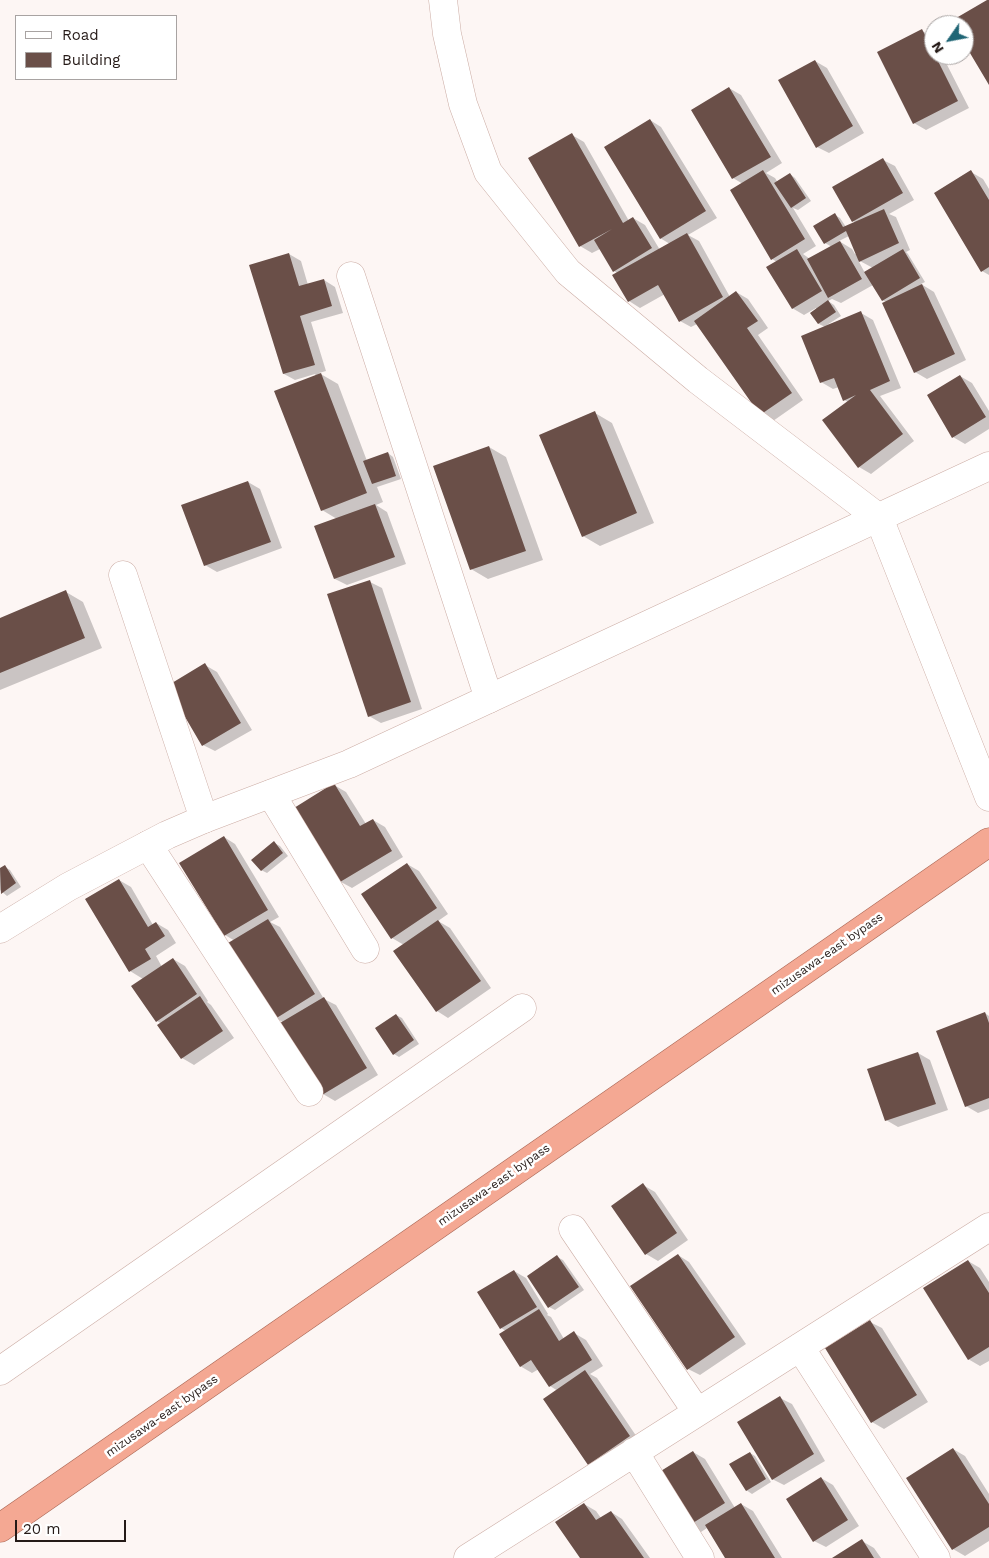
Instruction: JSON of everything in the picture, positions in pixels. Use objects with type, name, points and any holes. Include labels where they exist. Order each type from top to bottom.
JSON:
[{"type":"highway","name":"mizusawa-east bypass","points":[[0,1528],[989,842]]},
{"type":"street","points":[[443,0],[447,34],[463,104],[488,172],[568,272],[698,380],[879,518],[989,797]]},
{"type":"street","points":[[351,276],[489,699]]},
{"type":"street","points":[[0,928],[68,887],[148,845],[204,819],[349,764],[989,466]]},
{"type":"street","points":[[123,575],[204,819]]},
{"type":"street","points":[[271,794],[365,950]]},
{"type":"street","points":[[148,845],[308,1092]]},
{"type":"street","points":[[0,1371],[522,1008]]},
{"type":"street","points":[[468,1558],[989,1227]]},
{"type":"street","points":[[573,1229],[697,1412]]},
{"type":"street","points":[[800,1347],[936,1558]]},
{"type":"street","points":[[634,1452],[700,1558]]},
{"type":"building","points":[[989,0],[989,85],[974,60],[974,15],[961,15]]},
{"type":"building","points":[[922,29],[924,33],[924,65],[940,65],[958,101],[913,124],[877,52]]},
{"type":"building","points":[[815,60],[853,126],[816,148],[778,80]]},
{"type":"building","points":[[729,87],[771,157],[732,179],[691,110]]},
{"type":"building","points":[[650,119],[706,211],[660,239],[604,147]]},
{"type":"building","points":[[572,133],[623,223],[633,217],[652,248],[613,272],[594,240],[612,229],[579,247],[528,158]]},
{"type":"building","points":[[883,158],[903,193],[852,222],[832,187]]},
{"type":"building","points":[[763,170],[805,239],[771,260],[730,190]]},
{"type":"building","points":[[971,170],[989,200],[989,267],[981,272],[934,193]]},
{"type":"building","points":[[790,173],[806,198],[791,208],[774,183]]},
{"type":"building","points":[[884,209],[899,243],[859,262],[846,231],[824,244],[813,226],[835,213],[843,227]]},
{"type":"building","points":[[687,233],[723,297],[679,322],[658,285],[628,302],[612,275]]},
{"type":"building","points":[[840,241],[862,279],[828,298],[807,259]]},
{"type":"building","points":[[797,249],[822,291],[792,309],[766,267]]},
{"type":"building","points":[[903,249],[920,278],[882,301],[864,272]]},
{"type":"building","points":[[289,253],[299,286],[324,279],[332,306],[300,316],[315,365],[283,374],[249,265]]},
{"type":"building","points":[[922,284],[955,354],[914,373],[882,303]]},
{"type":"building","points":[[736,291],[758,321],[747,328],[792,393],[760,415],[694,321]]},
{"type":"building","points":[[828,300],[836,312],[818,324],[810,313]]},
{"type":"building","points":[[861,311],[890,381],[870,390],[903,434],[858,468],[822,420],[856,395],[843,401],[834,378],[820,383],[801,336]]},
{"type":"building","points":[[321,373],[367,493],[321,511],[274,391]]},
{"type":"building","points":[[960,375],[986,417],[952,438],[927,395]]},
{"type":"building","points":[[595,411],[637,513],[582,537],[539,435]]},
{"type":"building","points":[[489,446],[526,551],[470,570],[433,466]]},
{"type":"building","points":[[388,452],[396,476],[372,484],[363,461]]},
{"type":"building","points":[[248,481],[271,542],[204,566],[181,505]]},
{"type":"building","points":[[375,504],[395,557],[334,579],[314,526]]},
{"type":"building","points":[[370,580],[411,702],[368,717],[327,594]]},
{"type":"building","points":[[66,590],[85,638],[0,673],[0,618]]},
{"type":"building","points":[[205,663],[241,723],[202,746],[167,686]]},
{"type":"building","points":[[334,783],[360,826],[373,819],[392,851],[340,882],[294,808]]},
{"type":"building","points":[[224,836],[268,910],[224,936],[179,863]]},
{"type":"building","points":[[274,841],[283,853],[261,871],[251,860]]},
{"type":"building","points":[[407,863],[437,908],[391,939],[361,894]]},
{"type":"building","points":[[5,865],[16,883],[1,894],[0,868]]},
{"type":"building","points":[[119,879],[148,927],[156,922],[165,936],[145,949],[151,959],[129,972],[85,899]]},
{"type":"building","points":[[268,919],[315,994],[275,1019],[228,943]]},
{"type":"building","points":[[438,920],[481,981],[436,1012],[393,951]]},
{"type":"building","points":[[173,958],[197,994],[156,1022],[131,986]]},
{"type":"building","points":[[200,996],[223,1031],[181,1059],[157,1025]]},
{"type":"building","points":[[324,997],[367,1068],[322,1095],[280,1023]]},
{"type":"building","points":[[985,1012],[989,1023],[989,1098],[965,1107],[936,1031]]},
{"type":"building","points":[[396,1014],[414,1040],[393,1055],[375,1028]]},
{"type":"building","points":[[918,1052],[936,1104],[885,1121],[867,1069]]},
{"type":"building","points":[[643,1183],[677,1233],[645,1255],[611,1206]]},
{"type":"building","points":[[678,1254],[735,1337],[687,1370],[630,1286]]},
{"type":"building","points":[[557,1255],[579,1287],[548,1308],[527,1276]]},
{"type":"building","points":[[968,1260],[989,1293],[989,1347],[968,1360],[923,1288]]},
{"type":"building","points":[[514,1270],[537,1307],[500,1329],[477,1292]]},
{"type":"building","points":[[539,1309],[559,1341],[574,1331],[592,1360],[549,1387],[531,1360],[520,1367],[499,1334]]},
{"type":"building","points":[[870,1320],[917,1395],[871,1423],[825,1348]]},
{"type":"building","points":[[585,1370],[630,1436],[588,1465],[543,1399]]},
{"type":"building","points":[[780,1396],[814,1454],[772,1480],[737,1422]]},
{"type":"building","points":[[953,1448],[989,1504],[989,1527],[952,1550],[906,1478]]},
{"type":"building","points":[[693,1451],[725,1503],[688,1526],[656,1474]]},
{"type":"building","points":[[750,1452],[766,1479],[746,1491],[729,1464]]},
{"type":"building","points":[[821,1477],[848,1520],[813,1542],[786,1499]]},
{"type":"building","points":[[584,1503],[596,1520],[611,1511],[644,1558],[580,1558],[555,1522]]},
{"type":"building","points":[[741,1503],[775,1558],[725,1558],[705,1525]]},
{"type":"building","points":[[862,1539],[874,1558],[832,1558]]}]
